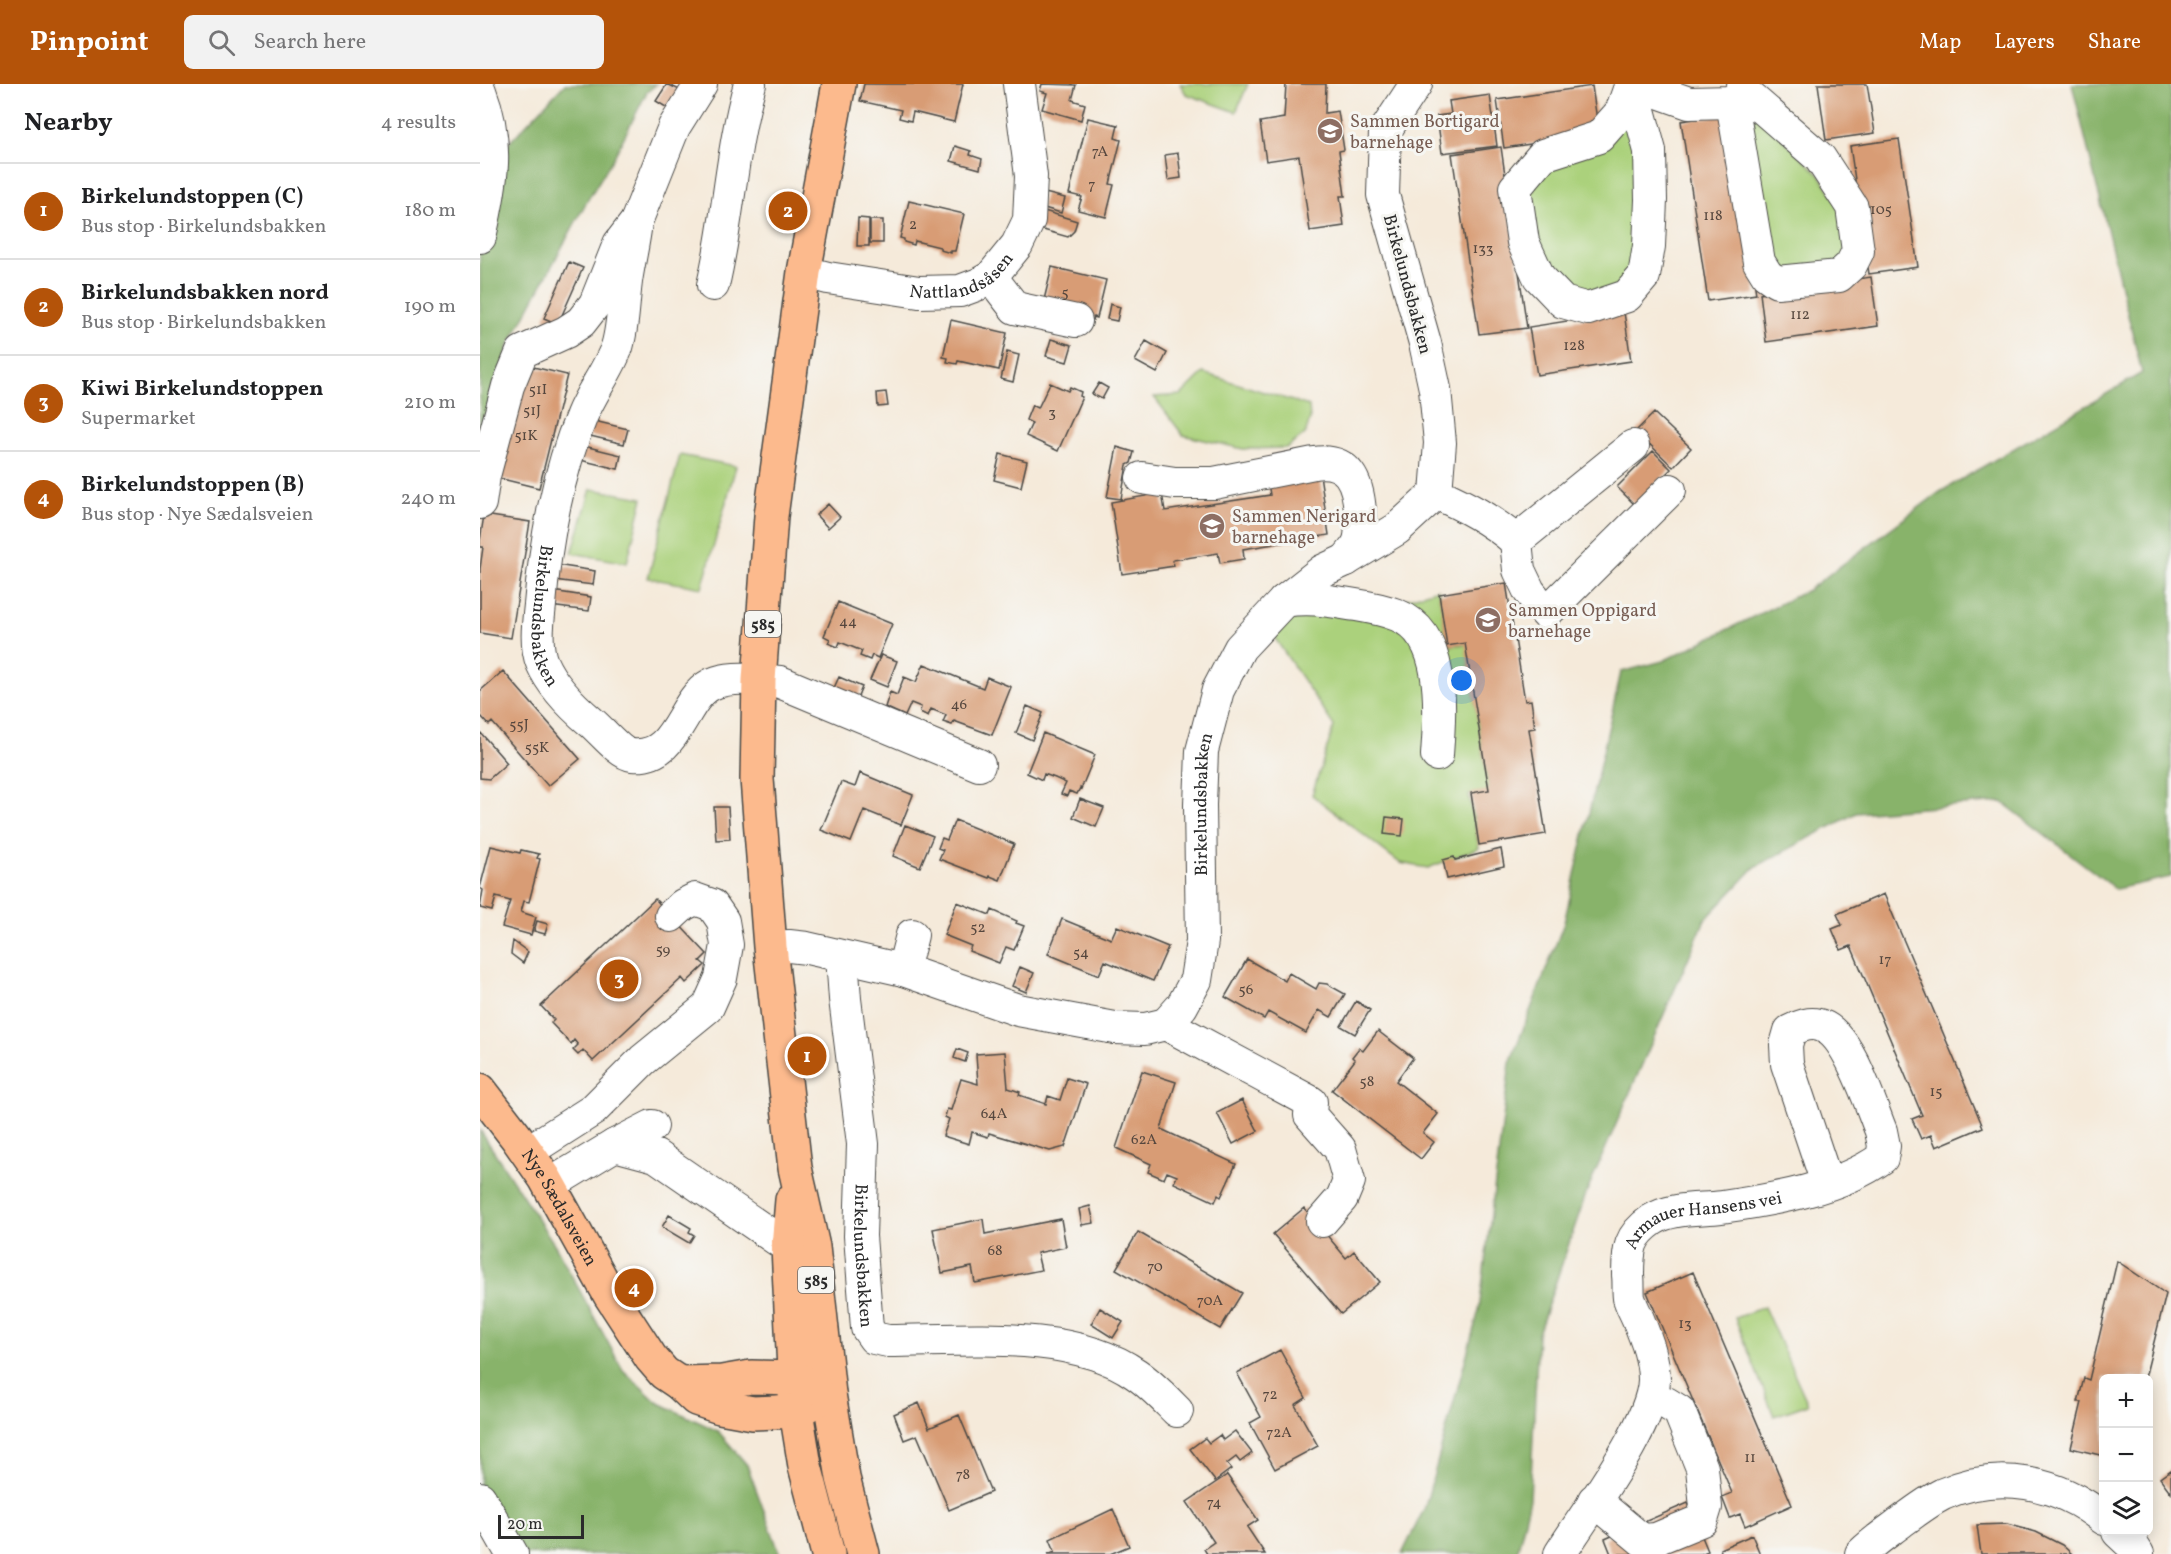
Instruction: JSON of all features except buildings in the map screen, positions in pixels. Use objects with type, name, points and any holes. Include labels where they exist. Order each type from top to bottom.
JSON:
[{"type":"main road","name":"585","points":[[839,84],[804,272],[771,516],[759,680],[757,779],[770,947],[795,1168],[813,1247],[829,1394],[843,1478],[863,1554]]},
{"type":"main road","name":"Nye Sædalsveien","points":[[480,1090],[549,1185],[610,1295],[651,1358],[664,1373],[696,1398],[720,1407],[753,1413],[796,1410],[829,1394]]},
{"type":"main road","name":"585","points":[[795,1168],[788,1247],[796,1410],[805,1466],[828,1554]]},
{"type":"main road","points":[[679,1383],[722,1382],[751,1377],[795,1378],[829,1394]]},
{"type":"street","name":"Birkelundsbakken","points":[[701,84],[674,128],[636,222],[617,347],[582,414],[567,457],[542,573],[537,636],[542,662],[556,687],[579,712],[623,752],[631,755],[645,755],[666,743],[693,702],[716,682],[759,680],[780,682],[979,765]]},
{"type":"street","points":[[713,285],[731,168],[750,84]]},
{"type":"street","name":"Nattlandsåsen","points":[[804,272],[828,278],[920,292],[960,291],[991,277],[1017,245],[1029,220],[1031,176],[1019,84]]},
{"type":"street","name":"Birkelundsbakken","points":[[1166,1024],[1182,1006],[1196,980],[1202,941],[1200,805],[1202,751],[1218,690],[1240,648],[1284,601],[1322,571],[1346,560],[1397,529],[1436,494],[1440,443],[1435,389],[1425,343],[1383,195],[1385,131],[1416,84]]},
{"type":"street","points":[[1633,84],[1650,151],[1651,200],[1646,266],[1644,276],[1627,296],[1588,309],[1563,302],[1539,278],[1523,242],[1515,188],[1543,155],[1599,137],[1621,112],[1633,84]]},
{"type":"street","points":[[1633,84],[1689,103],[1739,93]]},
{"type":"street","points":[[480,90],[488,112],[494,152],[489,197],[480,237]]},
{"type":"street","points":[[1739,93],[1820,158],[1852,207],[1858,251],[1851,265],[1839,276],[1777,282],[1767,275],[1759,262],[1739,93]]},
{"type":"street","name":"Birkelundsbakken","points":[[480,503],[484,476],[508,386],[522,352],[566,332],[581,322],[595,304],[619,244],[636,222]]},
{"type":"street","points":[[991,277],[1015,308],[1076,321]]},
{"type":"street","points":[[1516,541],[1633,446]]},
{"type":"street","points":[[1142,478],[1175,483],[1214,483],[1326,461],[1335,463],[1348,471],[1359,500],[1361,532],[1359,543],[1346,560]]},
{"type":"street","points":[[1436,494],[1477,512],[1495,523],[1516,541],[1519,570],[1529,591],[1546,613],[1670,490]]},
{"type":"street","points":[[1284,601],[1308,598],[1363,606],[1398,616],[1418,630],[1431,651],[1439,688],[1441,708],[1437,755]]},
{"type":"street","points":[[527,1152],[593,1110],[643,1060],[708,1007],[722,978],[727,945],[723,921],[712,905],[695,899],[683,905],[671,916]]},
{"type":"street","points":[[903,970],[912,935]]},
{"type":"street","points":[[770,947],[807,948],[903,970],[1018,1010],[1115,1028],[1145,1029],[1166,1024],[1311,1102],[1310,1115],[1340,1149],[1349,1181],[1341,1198],[1322,1221]]},
{"type":"street","name":"Birkelundsbakken","points":[[842,957],[863,1144],[860,1236],[864,1304],[867,1328],[874,1338],[888,1341],[1026,1340],[1095,1355],[1135,1373],[1177,1411]]},
{"type":"street","name":"Armauer Hansens vei","points":[[1560,1554],[1630,1443],[1652,1399],[1654,1379],[1652,1357],[1629,1298],[1628,1252],[1637,1233],[1653,1219],[1672,1212],[1723,1207],[1793,1193],[1827,1183],[1869,1167],[1882,1158],[1884,1146],[1881,1131],[1845,1046],[1834,1032],[1820,1025],[1805,1024],[1790,1031],[1786,1045],[1787,1064],[1827,1183]]},
{"type":"street","points":[[549,1185],[652,1125]]},
{"type":"street","points":[[615,1145],[656,1156],[788,1247]]},
{"type":"street","points":[[1594,1500],[1642,1540],[1656,1539],[1702,1520],[1706,1507],[1702,1468],[1679,1411],[1666,1403],[1652,1399]]},
{"type":"street","points":[[1861,1554],[1941,1495],[1968,1485],[1997,1480],[2054,1489],[2090,1507],[2099,1515]]},
{"type":"street","points":[[480,1498],[512,1554]]},
{"type":"street","points":[[2122,1536],[2138,1554]]},
{"type":"green space","points":[[565,84],[657,84],[647,92],[614,157],[587,201],[508,347],[480,467],[480,177],[484,169]]},
{"type":"green space","points":[[1180,84],[1248,84],[1236,112],[1186,94]]},
{"type":"green space","points":[[2072,84],[2171,84],[2171,877],[2116,889],[2002,802],[1856,813],[1755,867],[1705,920],[1587,1191],[1538,1334],[1530,1499],[1517,1554],[1402,1554],[1425,1507],[1479,1310],[1510,1063],[1564,923],[1621,672],[1663,661],[1808,590],[1940,492],[2142,373]]},
{"type":"green space","points":[[1632,110],[1641,148],[1637,259],[1621,291],[1596,299],[1567,290],[1543,263],[1524,193],[1543,164]]},
{"type":"green space","points":[[1753,110],[1821,176],[1848,220],[1850,254],[1833,269],[1783,273],[1767,253],[1751,160]]},
{"type":"green space","points":[[1203,373],[1309,406],[1310,420],[1305,434],[1287,448],[1243,449],[1183,435],[1154,397],[1181,395]]},
{"type":"green space","points":[[680,455],[736,466],[702,588],[648,578]]},
{"type":"green space","points":[[591,489],[643,498],[627,563],[572,553]]},
{"type":"green space","points":[[1438,589],[1448,646],[1466,644],[1489,791],[1469,795],[1479,848],[1428,868],[1400,863],[1312,795],[1334,726],[1272,634],[1305,611],[1394,603]]},
{"type":"green space","points":[[480,1130],[556,1247],[623,1370],[657,1402],[718,1431],[747,1465],[780,1554],[517,1554],[480,1491]]},
{"type":"green space","points":[[1764,1307],[1808,1404],[1774,1416],[1735,1318]]},
{"type":"place","name":"Sammen Bortigard barnehage","points":[[1330,131]]},
{"type":"place","name":"Birkelundsbakken nord","points":[[788,211]]},
{"type":"place","name":"Sammen Nerigard barnehage","points":[[1212,526]]},
{"type":"place","name":"Sammen Oppigard barnehage","points":[[1488,620]]},
{"type":"place","name":"Kiwi Birkelundstoppen","points":[[619,979]]},
{"type":"place","name":"Birkelundstoppen (C)","points":[[807,1056]]},
{"type":"place","name":"Birkelundstoppen (B)","points":[[634,1288]]}]
